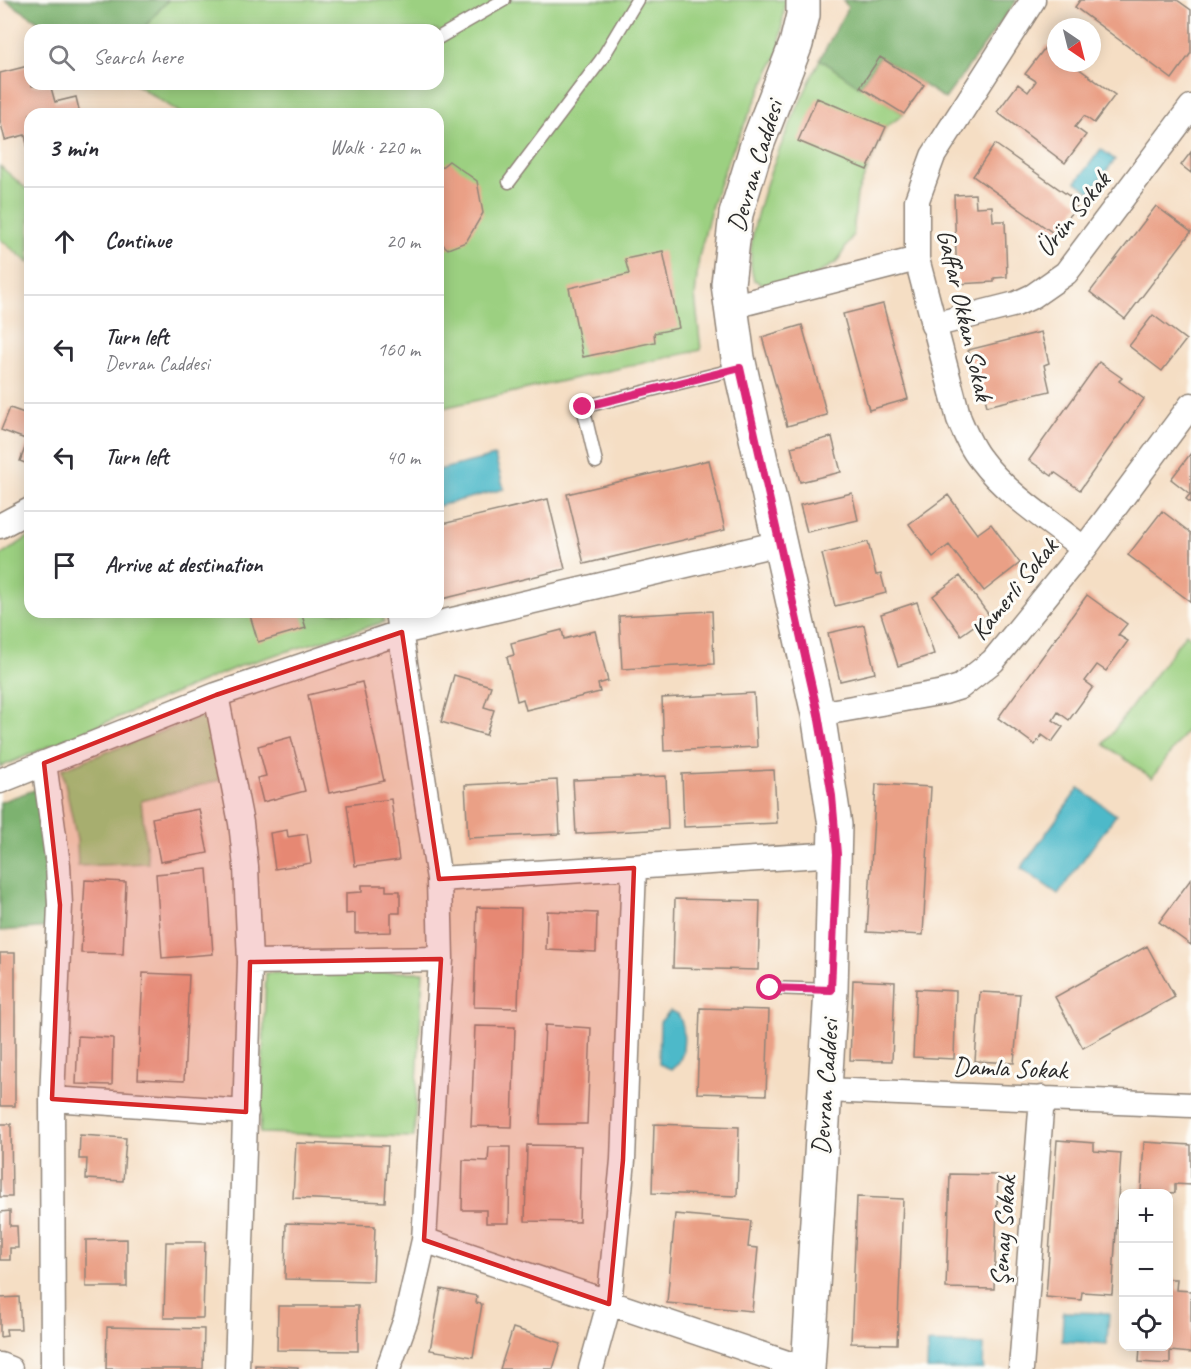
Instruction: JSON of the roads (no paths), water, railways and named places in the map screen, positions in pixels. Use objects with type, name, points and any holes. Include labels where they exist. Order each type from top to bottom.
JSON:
[{"type":"main road","name":"Devran Caddesi","points":[[806,5],[796,44],[757,145],[736,214],[728,284],[740,368],[818,714],[832,796],[837,854],[826,1090],[806,1369]]},
{"type":"street","name":"Gaffar Okkan Sokak","points":[[1033,0],[933,156],[917,200],[918,259],[933,325],[959,419],[981,461],[1000,481],[1084,549]]},
{"type":"street","name":"Ürün Sokak","points":[[933,325],[1016,304],[1034,296],[1066,273],[1191,107]]},
{"type":"street","points":[[730,306],[918,259]]},
{"type":"street","name":"Kamerli Sokak","points":[[818,714],[944,692],[960,687],[993,661],[1084,549],[1191,405]]},
{"type":"street","points":[[0,526],[24,513]]},
{"type":"street","points":[[444,613],[780,543]]},
{"type":"street","points":[[0,781],[399,622],[418,618]]},
{"type":"street","points":[[388,1369],[405,1319],[424,1240],[441,959],[439,879],[399,622]]},
{"type":"street","points":[[216,695],[241,822],[246,867],[250,962],[237,1369]]},
{"type":"street","points":[[44,763],[58,865],[60,905],[52,1100],[53,1369]]},
{"type":"street","points":[[439,879],[837,854]]},
{"type":"street","points":[[591,1369],[609,1304],[623,1160],[634,867]]},
{"type":"street","points":[[250,962],[441,959]]},
{"type":"street","name":"Damla Sokak","points":[[826,1090],[1191,1105]]},
{"type":"street","name":"Şenay Sokak","points":[[1021,1369],[1042,1098]]},
{"type":"street","points":[[52,1100],[246,1112]]},
{"type":"street","points":[[424,1240],[806,1369]]},
{"type":"street","points":[[0,1365],[10,1369]]},
{"type":"lane","points":[[444,35],[504,0]]},
{"type":"lane","points":[[509,182],[601,60],[637,0]]},
{"type":"lane","points":[[596,462],[583,407],[740,368]]},
{"type":"lane","points":[[770,988],[831,990]]},
{"type":"water","points":[[1101,149],[1115,160],[1090,192],[1076,182]]},
{"type":"water","points":[[495,456],[504,489],[444,504],[444,469]]},
{"type":"water","points":[[1079,788],[1116,815],[1058,894],[1021,868]]},
{"type":"water","points":[[670,1011],[678,1014],[684,1035],[680,1059],[671,1069],[659,1064],[660,1022]]},
{"type":"water","points":[[1063,1312],[1109,1313],[1107,1344],[1062,1341]]},
{"type":"water","points":[[928,1343],[984,1345],[983,1369],[927,1369]]}]
